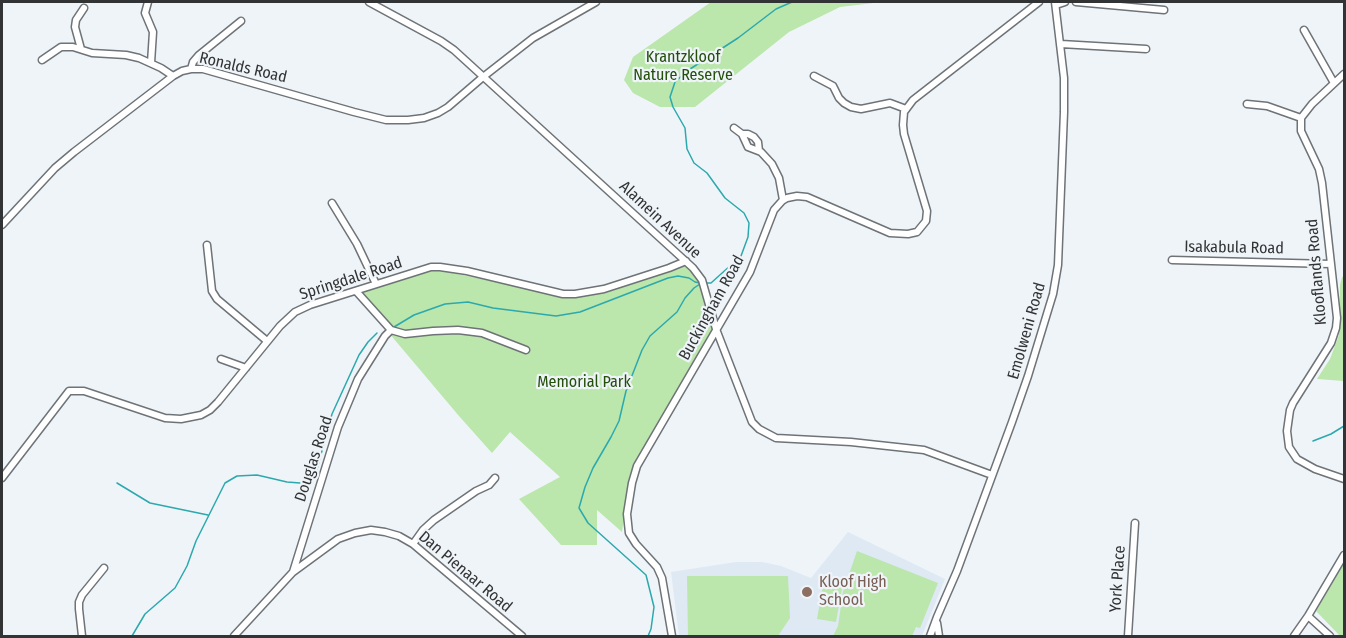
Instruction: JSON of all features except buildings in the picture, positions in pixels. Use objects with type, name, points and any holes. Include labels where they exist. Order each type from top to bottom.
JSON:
[{"type":"street","points":[[148,2],[145,13],[153,32],[151,63]]},
{"type":"street","name":"Alamein Avenue","points":[[369,2],[441,40],[454,50],[686,261],[703,283],[716,329],[752,422],[759,429],[776,438],[851,442],[924,450],[992,475]]},
{"type":"street","name":"Ronalds Road","points":[[2,223],[55,168],[182,71],[203,69],[228,75],[386,120],[424,118],[448,107],[483,77],[542,33],[596,2]]},
{"type":"street","points":[[734,128],[742,134],[748,147],[765,155],[779,178],[783,200],[797,196],[807,197],[890,233],[917,232],[928,215],[904,134],[903,117],[906,109],[913,100],[1039,2]]},
{"type":"street","points":[[1055,3],[1065,2]]},
{"type":"street","points":[[1076,2],[1164,10]]},
{"type":"street","name":"Emolweni Road","points":[[930,636],[957,571],[1028,376],[1050,305],[1057,273],[1064,78],[1055,3]]},
{"type":"street","points":[[81,49],[75,27],[84,8]]},
{"type":"street","points":[[191,69],[199,55],[241,21]]},
{"type":"street","points":[[1304,30],[1334,83]]},
{"type":"street","points":[[1061,44],[1146,49]]},
{"type":"street","points":[[42,60],[61,47],[73,47],[100,54],[138,58],[173,76]]},
{"type":"street","points":[[1247,104],[1267,106],[1301,118],[1311,104],[1344,74]]},
{"type":"street","points":[[814,76],[833,86],[839,98],[851,107],[861,109],[890,103],[906,109]]},
{"type":"street","name":"Klooflands Road","points":[[1301,118],[1301,131],[1319,169],[1322,183],[1336,307],[1336,328],[1327,351],[1290,410],[1287,431],[1289,447],[1297,459],[1344,480]]},
{"type":"street","points":[[742,134],[754,137],[758,142],[759,151]]},
{"type":"street","name":"Buckingham Road","points":[[672,636],[662,578],[657,567],[629,533],[627,520],[637,466],[750,272],[774,210],[783,200]]},
{"type":"street","points":[[332,203],[357,244],[376,284]]},
{"type":"street","points":[[207,245],[212,291],[217,299],[267,341]]},
{"type":"street","name":"Isakabula Road","points":[[1172,260],[1331,264]]},
{"type":"street","name":"Springdale Road","points":[[2,478],[69,391],[84,391],[159,416],[181,419],[201,415],[210,410],[267,341],[295,312],[376,284],[431,267],[440,267],[563,294],[575,294],[604,289],[686,261]]},
{"type":"street","points":[[356,291],[391,330],[405,334],[458,330],[482,333],[526,350]]},
{"type":"street","name":"Douglas Road","points":[[234,636],[293,572],[338,427],[358,379],[391,330]]},
{"type":"street","points":[[221,358],[246,368]]},
{"type":"street","points":[[413,544],[434,520],[476,491],[489,485],[495,478]]},
{"type":"street","name":"York Place","points":[[1128,636],[1135,523]]},
{"type":"street","name":"Dan Pienaar Road","points":[[293,572],[338,539],[371,530],[385,532],[399,536],[413,544],[522,636]]},
{"type":"street","points":[[1294,636],[1344,555]]},
{"type":"street","points":[[82,636],[79,602],[105,568]]},
{"type":"street","points":[[1308,616],[1330,636]]},
{"type":"street","name":"Emolweni Road","points":[[937,617],[939,636]]},
{"type":"shaded area","name":"Kloof High School","points":[[848,532],[945,579],[922,636],[679,636],[671,572],[736,562],[762,562],[781,566],[811,578]]},
{"type":"green space","name":"Krantzkloof Nature Reserve","points":[[711,2],[882,2],[840,7],[789,32],[695,107],[660,107],[633,93],[624,80],[633,57]]},
{"type":"green space","name":"Memorial Park","points":[[680,266],[694,268],[714,330],[630,474],[622,532],[597,510],[597,545],[561,545],[519,499],[560,477],[510,432],[492,453],[394,339],[359,293],[433,269],[575,298]]},
{"type":"green space","points":[[1344,276],[1344,381],[1317,379],[1330,359],[1339,335],[1340,285]]},
{"type":"green space","points":[[857,551],[938,583],[920,628],[916,627],[912,636],[833,636],[838,626],[843,592]]},
{"type":"green space","points":[[1344,563],[1344,636],[1340,636],[1316,611]]},
{"type":"green space","points":[[687,576],[788,576],[790,618],[778,636],[688,636]]},
{"type":"green space","points":[[824,580],[843,583],[836,622],[817,619]]},
{"type":"waterway","points":[[705,283],[711,283],[741,256],[748,237],[749,223],[744,213],[725,198],[707,173],[694,163],[687,149],[685,128],[670,97],[675,82],[687,71],[738,38],[776,9],[792,2]]},
{"type":"waterway","points":[[394,327],[414,315],[445,304],[468,302],[493,308],[556,316],[580,312],[668,278],[678,276],[700,283]]},
{"type":"waterway","points":[[648,636],[654,607],[646,575],[588,523],[579,508],[593,468],[619,421],[626,391],[642,350],[650,336],[677,312],[685,298],[700,284]]},
{"type":"waterway","points":[[132,636],[145,614],[175,588],[225,483],[237,476],[257,475],[287,482],[300,483],[309,479],[317,469],[332,414],[359,355],[377,333]]},
{"type":"waterway","points":[[1313,441],[1344,426]]},
{"type":"waterway","points":[[117,483],[150,503],[208,515]]},
{"type":"place","name":"Kloof High School","points":[[807,592]]}]
